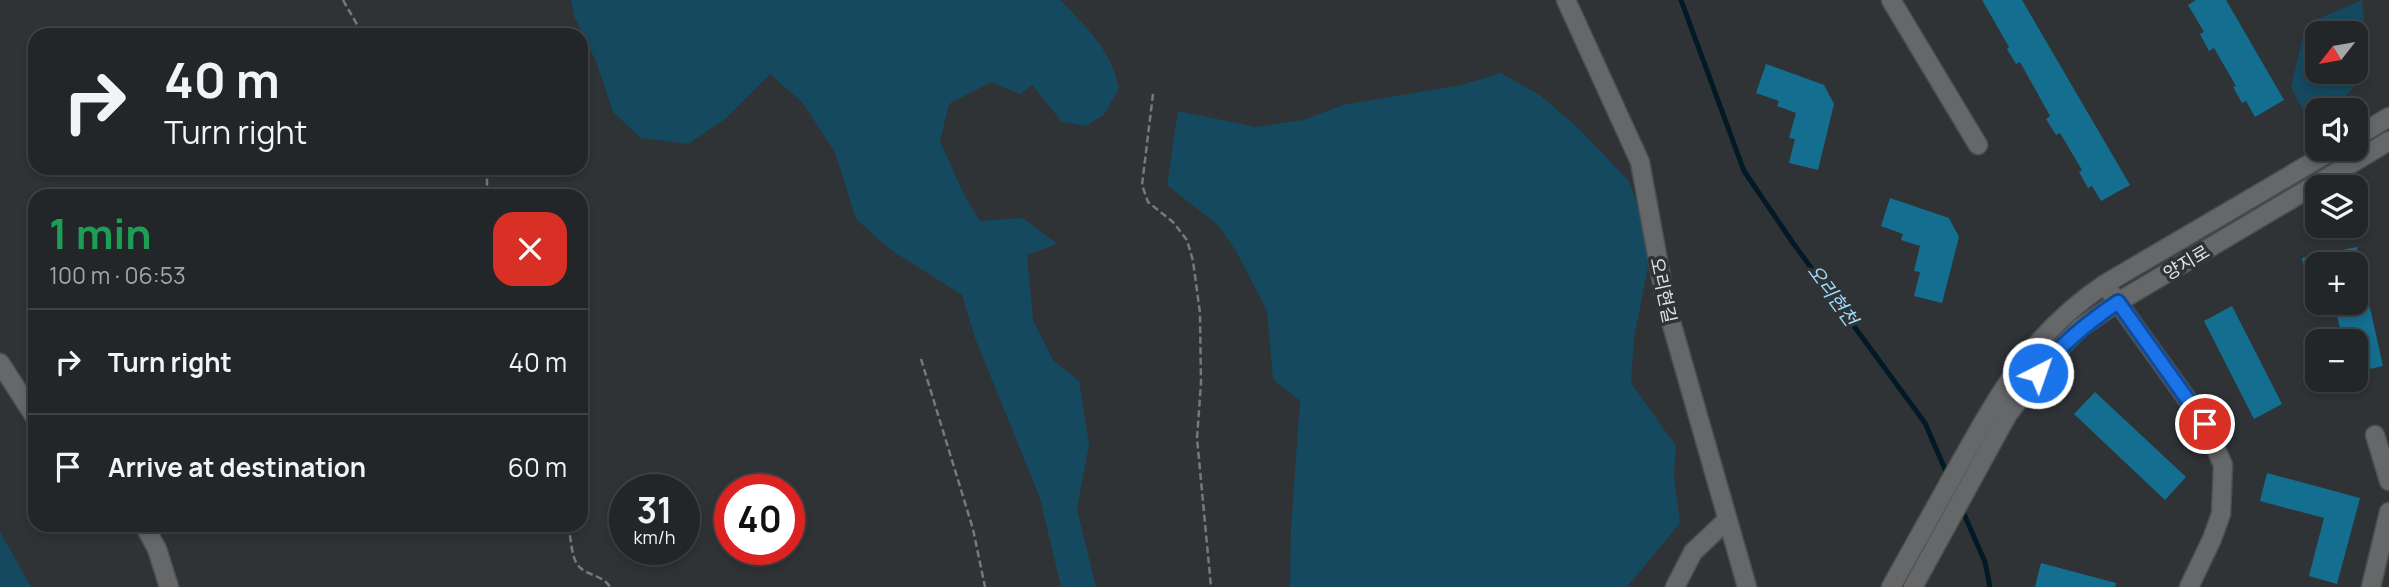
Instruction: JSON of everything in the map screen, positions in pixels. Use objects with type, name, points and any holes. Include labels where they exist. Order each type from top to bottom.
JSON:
[{"type":"street","name":"오리현길","points":[[1566,0],[1640,162],[1665,304],[1747,587]]},
{"type":"street","points":[[1891,0],[1978,145]]},
{"type":"street","points":[[2368,130],[2389,117]]},
{"type":"street","name":"양지로","points":[[2000,410],[2080,328],[2118,302],[2389,141]]},
{"type":"street","name":"양지로","points":[[2000,410],[2026,356],[2077,303],[2315,161]]},
{"type":"street","points":[[2105,284],[2205,424],[2223,465],[2221,514],[2189,587]]},
{"type":"street","points":[[0,363],[28,406]]},
{"type":"street","points":[[1891,587],[2000,410]]},
{"type":"street","points":[[1913,587],[2000,410]]},
{"type":"street","points":[[2375,435],[2389,481]]},
{"type":"street","points":[[2371,587],[2389,512]]},
{"type":"street","points":[[1675,587],[1692,552],[1727,520]]},
{"type":"street","points":[[148,532],[157,549],[169,587]]},
{"type":"path","points":[[343,0],[359,28]]},
{"type":"path","points":[[1153,94],[1142,186],[1148,202],[1173,222],[1187,240],[1193,261],[1200,313],[1201,383],[1197,438],[1211,587]]},
{"type":"path","points":[[921,359],[974,529],[985,587]]},
{"type":"path","points":[[569,532],[576,564],[605,580],[610,587]]},
{"type":"shaded area","points":[[571,0],[1060,0],[1088,29],[1104,50],[1119,88],[1104,115],[1086,126],[1062,122],[1032,85],[1020,94],[991,82],[949,104],[940,141],[965,197],[980,221],[1023,218],[1057,244],[1027,255],[1033,320],[1053,360],[1079,381],[1089,445],[1077,509],[1096,587],[1061,587],[1040,498],[975,338],[962,295],[891,250],[856,219],[835,152],[802,102],[770,74],[725,119],[688,144],[641,138],[613,112],[588,45],[588,28],[580,28]]},
{"type":"shaded area","points":[[2362,0],[2364,21],[2313,21]]},
{"type":"shaded area","points":[[2305,28],[2305,84],[2356,84],[2344,98],[2305,98],[2305,114],[2291,87]]},
{"type":"shaded area","points":[[1501,73],[1541,96],[1579,129],[1628,180],[1653,242],[1634,338],[1631,383],[1676,446],[1674,476],[1680,523],[1627,587],[1290,587],[1291,529],[1300,401],[1273,379],[1267,311],[1236,251],[1218,225],[1167,185],[1178,111],[1256,127],[1303,120],[1343,105],[1461,85]]},
{"type":"shaded area","points":[[0,532],[29,583],[32,587],[0,587]]},
{"type":"building","points":[[1982,0],[2022,0],[2130,185],[2101,201],[2092,186],[2088,188],[2079,172],[2082,170],[2060,133],[2056,135],[2046,119],[2050,116],[2020,62],[2016,64],[2007,49],[2009,47]]},
{"type":"building","points":[[2196,0],[2226,0],[2284,100],[2255,117],[2246,101],[2242,103],[2233,87],[2236,86],[2214,48],[2209,51],[2200,34],[2204,32],[2188,5]]},
{"type":"building","points":[[1766,64],[1824,85],[1834,104],[1818,170],[1789,163],[1795,139],[1789,138],[1796,113],[1777,106],[1779,101],[1756,93]]},
{"type":"building","points":[[1890,198],[1949,218],[1959,237],[1942,303],[1914,296],[1920,272],[1914,271],[1920,246],[1901,240],[1903,234],[1881,226]]},
{"type":"building","points":[[2357,247],[2358,252],[2332,252]]},
{"type":"building","points":[[2368,299],[2383,366],[2368,369],[2368,329],[2340,329],[2337,315],[2368,315]]},
{"type":"building","points":[[2232,306],[2282,404],[2254,419],[2204,321]]},
{"type":"building","points":[[2095,392],[2186,477],[2165,500],[2074,414]]},
{"type":"building","points":[[2267,473],[2360,498],[2337,584],[2309,576],[2324,518],[2260,501]]},
{"type":"building","points":[[2041,563],[2116,583],[2115,587],[2035,587]]},
{"type":"waterway","name":"오리현천","points":[[1681,0],[1744,171],[1793,243],[1925,423],[1948,476]]},
{"type":"waterway","name":"오리현천","points":[[1961,507],[1985,562],[1990,587]]},
{"type":"route","points":[[2038,373],[2080,328],[2118,302],[2205,424]]}]
